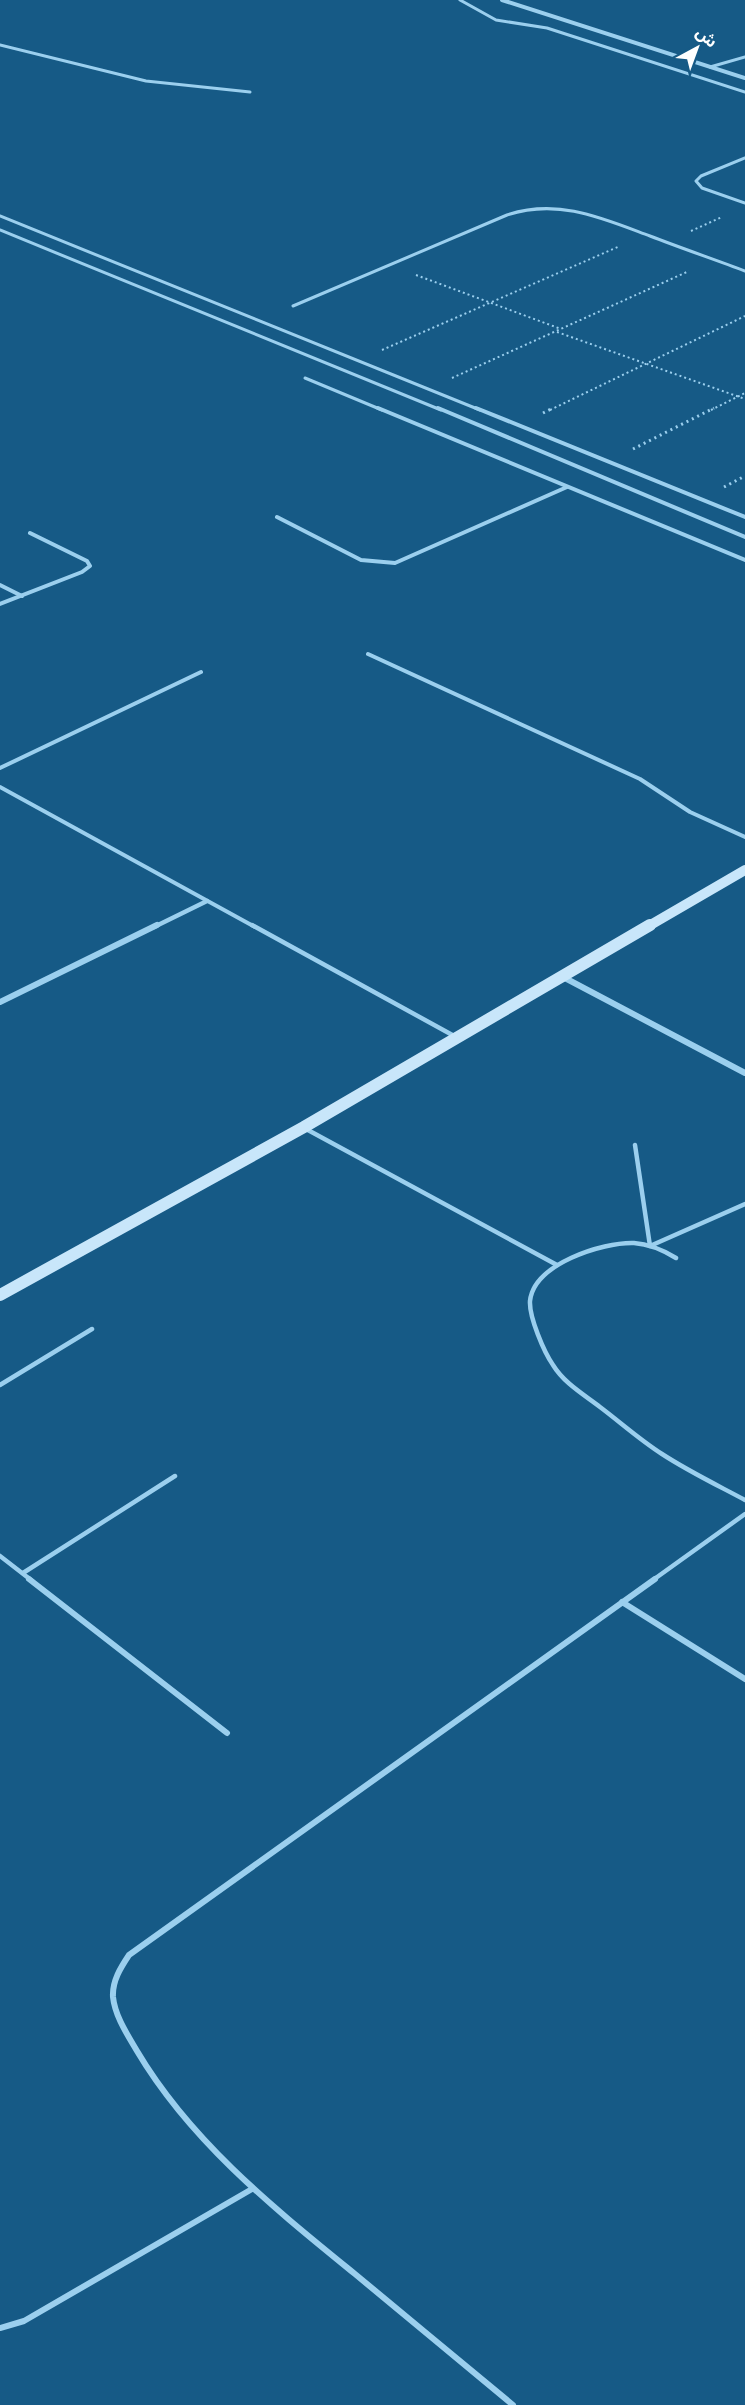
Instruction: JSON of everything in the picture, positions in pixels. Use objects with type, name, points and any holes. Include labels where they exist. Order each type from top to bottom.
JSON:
[{"type":"street","points":[[502,0],[745,78]]},
{"type":"street","points":[[0,1295],[304,1127],[745,870]]},
{"type":"street","points":[[0,1002],[207,901]]},
{"type":"street","points":[[563,977],[745,1073]]},
{"type":"lane","points":[[460,0],[496,20],[547,28],[745,92]]},
{"type":"lane","points":[[0,45],[146,81],[250,92]]},
{"type":"lane","points":[[710,67],[745,57]]},
{"type":"lane","points":[[745,158],[701,176],[696,181],[702,188],[745,203]]},
{"type":"lane","points":[[293,306],[514,212],[532,208],[577,210],[745,271]]},
{"type":"lane","points":[[0,216],[745,517]]},
{"type":"lane","points":[[0,230],[301,351],[745,537]]},
{"type":"lane","points":[[305,378],[745,560]]},
{"type":"lane","points":[[277,517],[362,560],[395,563],[567,487]]},
{"type":"lane","points":[[0,604],[82,572],[90,566],[87,561],[30,533]]},
{"type":"lane","points":[[0,585],[22,596]]},
{"type":"lane","points":[[368,654],[640,779],[690,812],[745,837]]},
{"type":"lane","points":[[0,768],[201,672]]},
{"type":"lane","points":[[0,787],[458,1038]]},
{"type":"lane","points":[[304,1127],[557,1265]]},
{"type":"lane","points":[[635,1144],[650,1246]]},
{"type":"lane","points":[[650,1246],[745,1204]]},
{"type":"lane","points":[[676,1258],[650,1246],[617,1244],[578,1254],[557,1265],[534,1288],[530,1298],[531,1308],[543,1347],[554,1370],[621,1425],[662,1454],[745,1500]]},
{"type":"lane","points":[[0,1385],[92,1329]]},
{"type":"lane","points":[[23,1574],[175,1476]]},
{"type":"lane","points":[[513,2405],[252,2188],[210,2150],[144,2066],[115,2008],[113,1993],[115,1980],[129,1955],[745,1514]]},
{"type":"lane","points":[[0,1556],[227,1733]]},
{"type":"lane","points":[[622,1602],[745,1679]]},
{"type":"lane","points":[[0,2328],[24,2321],[252,2188]]},
{"type":"path","points":[[665,242],[725,216]]},
{"type":"path","points":[[381,350],[645,235]]},
{"type":"path","points":[[451,378],[714,260]]},
{"type":"path","points":[[390,265],[561,329]]},
{"type":"path","points":[[540,415],[745,316]]},
{"type":"path","points":[[556,331],[745,399]]},
{"type":"path","points":[[632,450],[745,393]]},
{"type":"path","points":[[723,488],[745,477]]}]
